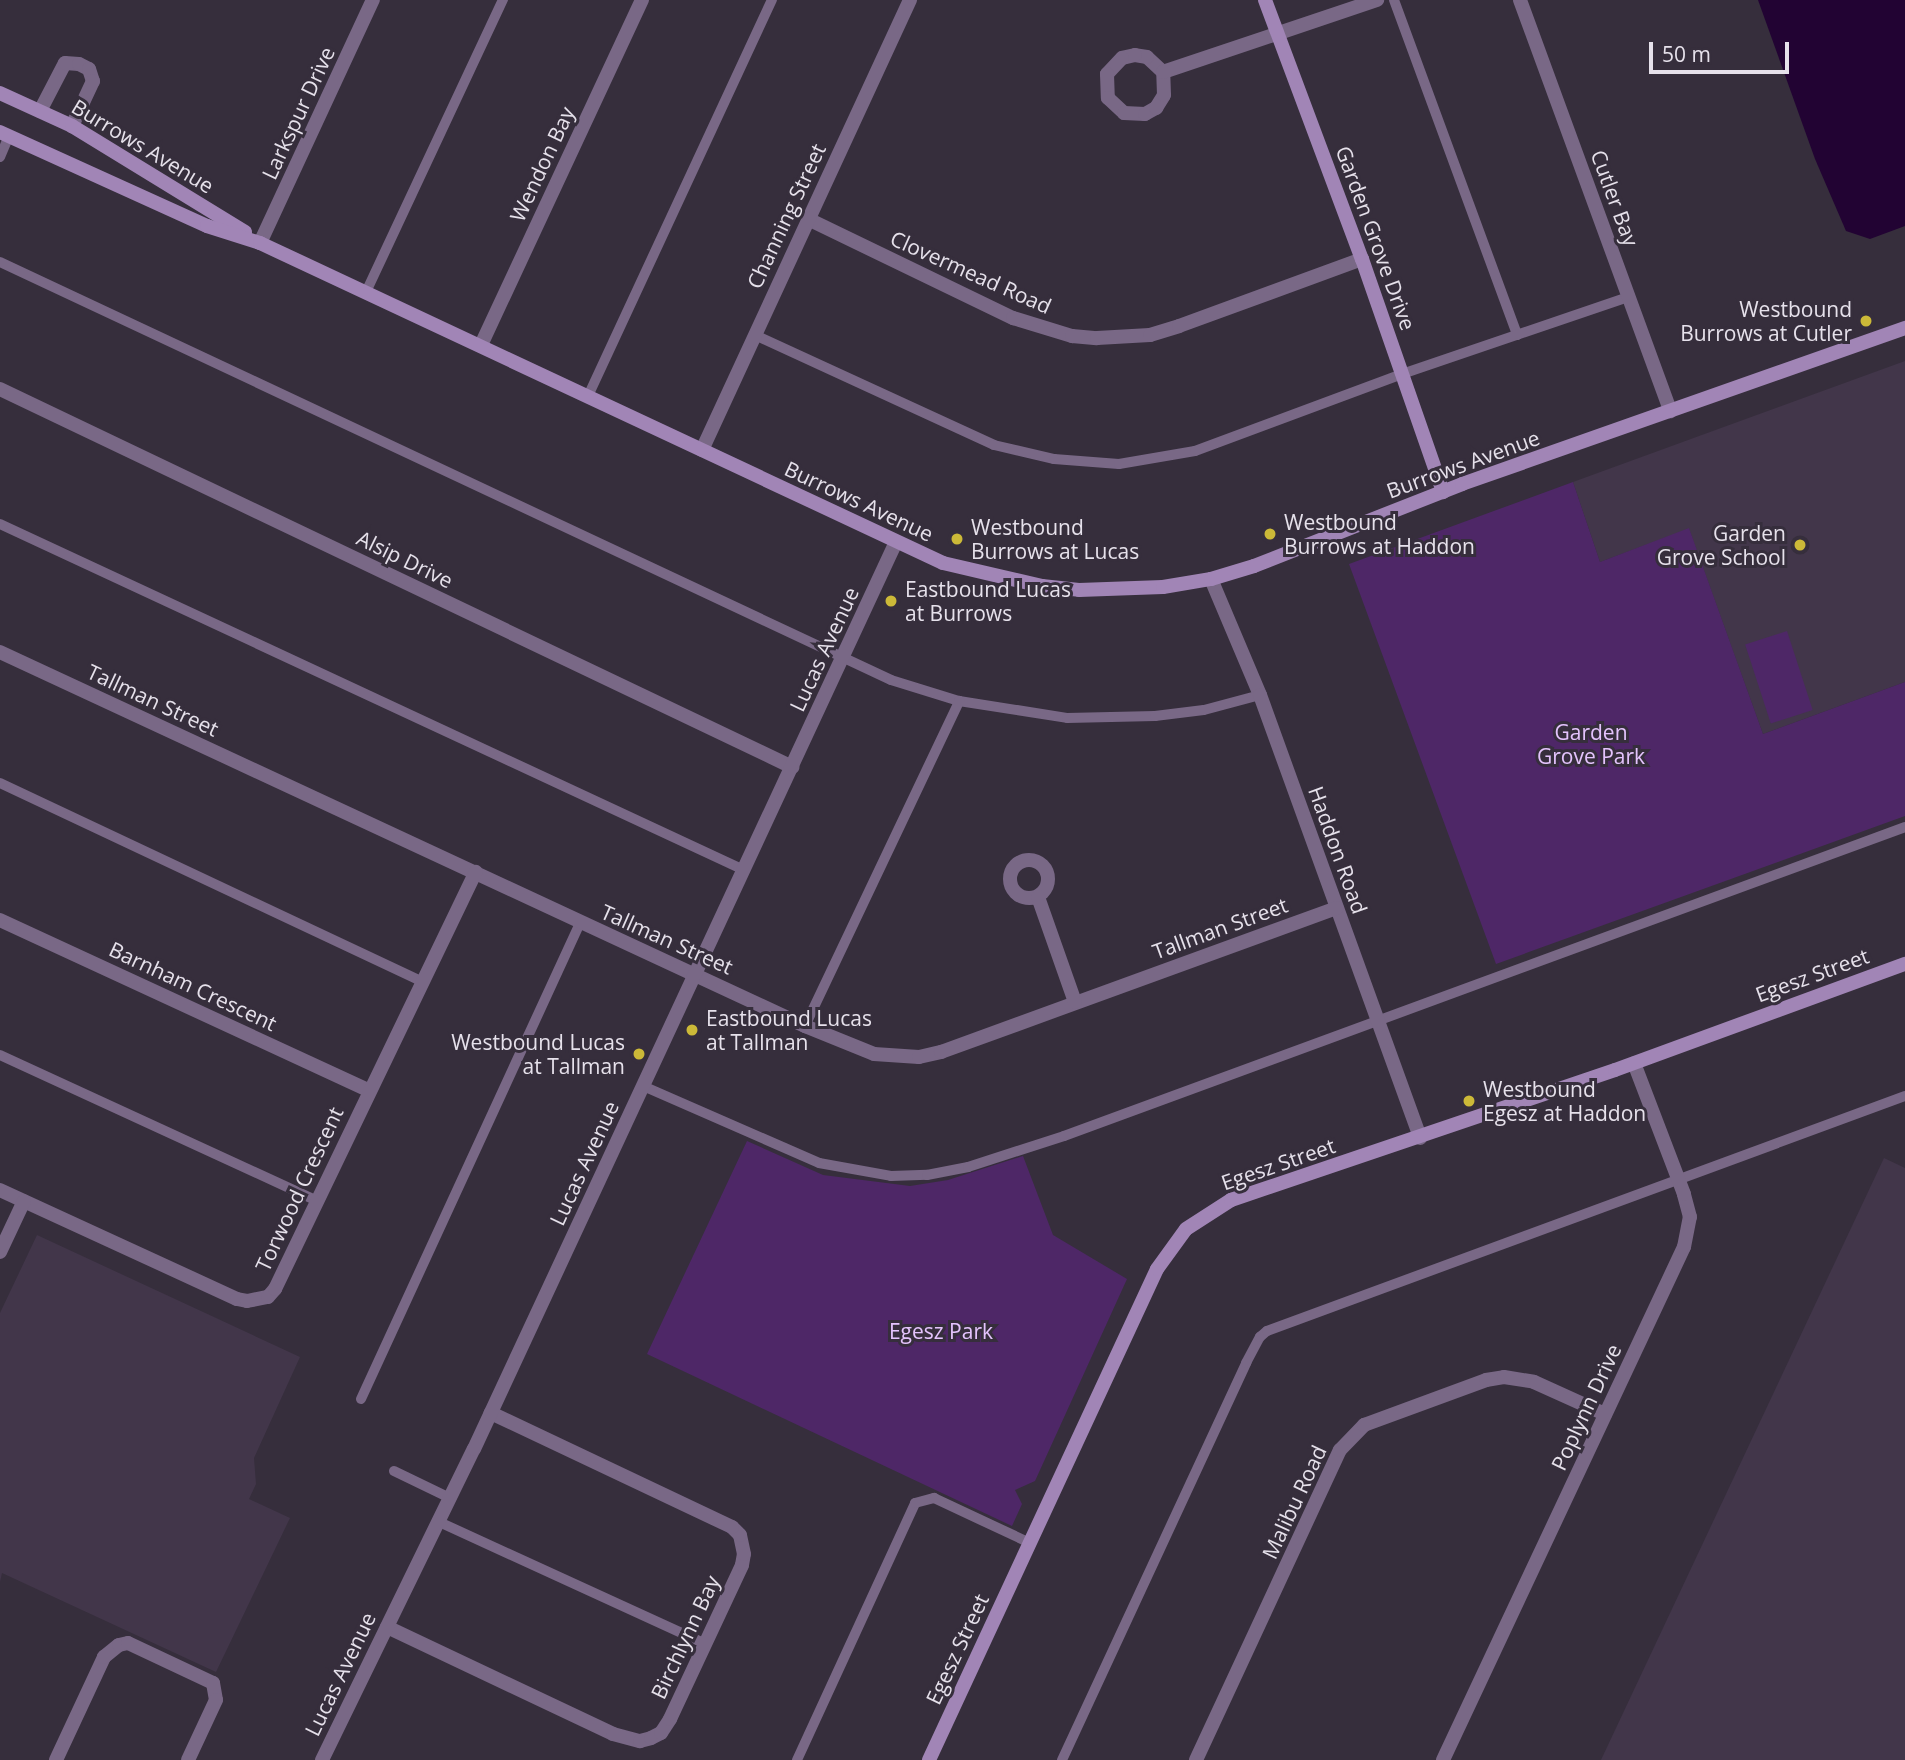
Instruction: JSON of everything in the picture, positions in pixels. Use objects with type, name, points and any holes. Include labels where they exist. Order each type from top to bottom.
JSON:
[{"type":"street","name":"Larkspur Drive","points":[[260,243],[373,0]]},
{"type":"street","name":"Wendon Bay","points":[[481,345],[642,0]]},
{"type":"street","name":"Channing Street","points":[[702,450],[910,0]]},
{"type":"street","name":"Garden Grove Drive","points":[[1265,0],[1362,259],[1443,492]]},
{"type":"street","points":[[1163,72],[1377,0]]},
{"type":"street","name":"Cutler Bay","points":[[1520,0],[1670,411]]},
{"type":"street","points":[[1147,57],[1163,72],[1164,95],[1156,108],[1145,114],[1124,113],[1108,98],[1107,74],[1122,58],[1147,57]]},
{"type":"street","points":[[40,111],[65,63],[79,64],[89,69],[93,80],[72,126]]},
{"type":"street","name":"Burrows Avenue","points":[[0,93],[72,126],[260,243]]},
{"type":"street","name":"Burrows Avenue","points":[[5,134],[207,226],[260,243],[943,564],[1042,586],[1107,591],[1163,587],[1211,579],[1254,566],[1443,492],[1905,328]]},
{"type":"street","name":"Clovermead Road","points":[[808,219],[1013,318],[1085,337],[1150,335],[1362,259]]},
{"type":"street","name":"Alsip Drive","points":[[0,389],[792,767]]},
{"type":"street","name":"Lucas Avenue","points":[[322,1760],[491,1413],[896,542]]},
{"type":"street","name":"Haddon Road","points":[[1211,579],[1260,695],[1420,1138]]},
{"type":"street","name":"Tallman Street","points":[[0,652],[580,923],[805,1026],[874,1054],[919,1057],[1337,908]]},
{"type":"street","name":"Torwood Crescent","points":[[0,1190],[247,1301],[268,1297],[275,1289],[420,981],[475,872]]},
{"type":"street","points":[[1038,897],[1075,1002]]},
{"type":"street","name":"Barnham Crescent","points":[[0,920],[368,1090]]},
{"type":"street","name":"Egesz Street","points":[[929,1760],[1157,1269],[1186,1229],[1231,1200],[1420,1138],[1905,964]]},
{"type":"street","name":"Poplynn Drive","points":[[1443,1760],[1684,1248],[1689,1217],[1678,1178],[1634,1063]]},
{"type":"street","points":[[0,1252],[24,1201]]},
{"type":"street","name":"Malibu Road","points":[[1196,1760],[1340,1450],[1364,1425],[1486,1380],[1504,1377],[1534,1382],[1605,1414]]},
{"type":"street","name":"Birchlynn Bay","points":[[387,1628],[613,1734],[640,1741],[661,1733],[742,1565],[744,1554],[740,1535],[732,1527],[491,1413]]},
{"type":"street","points":[[56,1760],[104,1657],[110,1650],[128,1643],[212,1683],[216,1700],[188,1760]]},
{"type":"lane","points":[[366,292],[503,0]]},
{"type":"lane","points":[[588,396],[772,0]]},
{"type":"lane","points":[[1394,0],[1517,335]]},
{"type":"lane","points":[[0,157],[5,134]]},
{"type":"lane","points":[[0,262],[891,680],[958,701],[1016,712],[1102,718],[1204,710],[1260,695]]},
{"type":"lane","points":[[755,335],[994,445],[1082,463],[1119,464],[1195,451],[1402,374],[1628,296]]},
{"type":"lane","points":[[0,524],[744,870]]},
{"type":"lane","points":[[805,1026],[958,701]]},
{"type":"lane","points":[[0,783],[420,981]]},
{"type":"lane","points":[[643,1086],[819,1163],[891,1176],[927,1175],[968,1167],[1064,1136],[1905,827]]},
{"type":"lane","points":[[361,1399],[580,923]]},
{"type":"lane","points":[[0,1055],[317,1201]]},
{"type":"lane","points":[[1062,1760],[1260,1337],[1276,1326],[1905,1096]]},
{"type":"lane","points":[[394,1471],[450,1497]]},
{"type":"lane","points":[[797,1760],[915,1503],[934,1499],[1030,1543]]},
{"type":"lane","points":[[437,1521],[704,1643]]},
{"type":"shaded area","points":[[1758,0],[1905,0],[1905,226],[1870,239],[1846,231],[1815,159]]},
{"type":"shaded area","name":"Garden Grove School","points":[[1905,361],[1905,682],[1763,734],[1689,529],[1600,562],[1573,482]]},
{"type":"shaded area","points":[[1884,1158],[1905,1168],[1905,1760],[1601,1760]]},
{"type":"shaded area","points":[[37,1235],[300,1357],[254,1458],[256,1484],[249,1499],[290,1518],[216,1672],[2,1573],[0,1582],[0,1313]]},
{"type":"green space","name":"Garden Grove Park","points":[[1573,482],[1600,562],[1689,528],[1763,734],[1905,682],[1905,816],[1496,964],[1349,564]]},
{"type":"green space","points":[[1787,631],[1813,710],[1771,724],[1745,645]]},
{"type":"green space","name":"Egesz Park","points":[[747,1141],[823,1175],[910,1186],[948,1180],[1023,1156],[1053,1235],[1127,1279],[1035,1481],[1015,1490],[1022,1504],[1012,1526],[647,1354]]},
{"type":"place","name":"Westbound Burrows at Cutler","points":[[1866,321]]},
{"type":"place","name":"Westbound Burrows at Haddon","points":[[1270,534]]},
{"type":"place","name":"Westbound Burrows at Lucas","points":[[957,539]]},
{"type":"place","name":"Garden Grove School","points":[[1800,545]]},
{"type":"place","name":"Eastbound Lucas at Burrows","points":[[891,601]]},
{"type":"place","name":"Eastbound Lucas at Tallman","points":[[692,1030]]},
{"type":"place","name":"Westbound Lucas at Tallman","points":[[639,1054]]},
{"type":"place","name":"Westbound Egesz at Haddon","points":[[1469,1101]]}]
